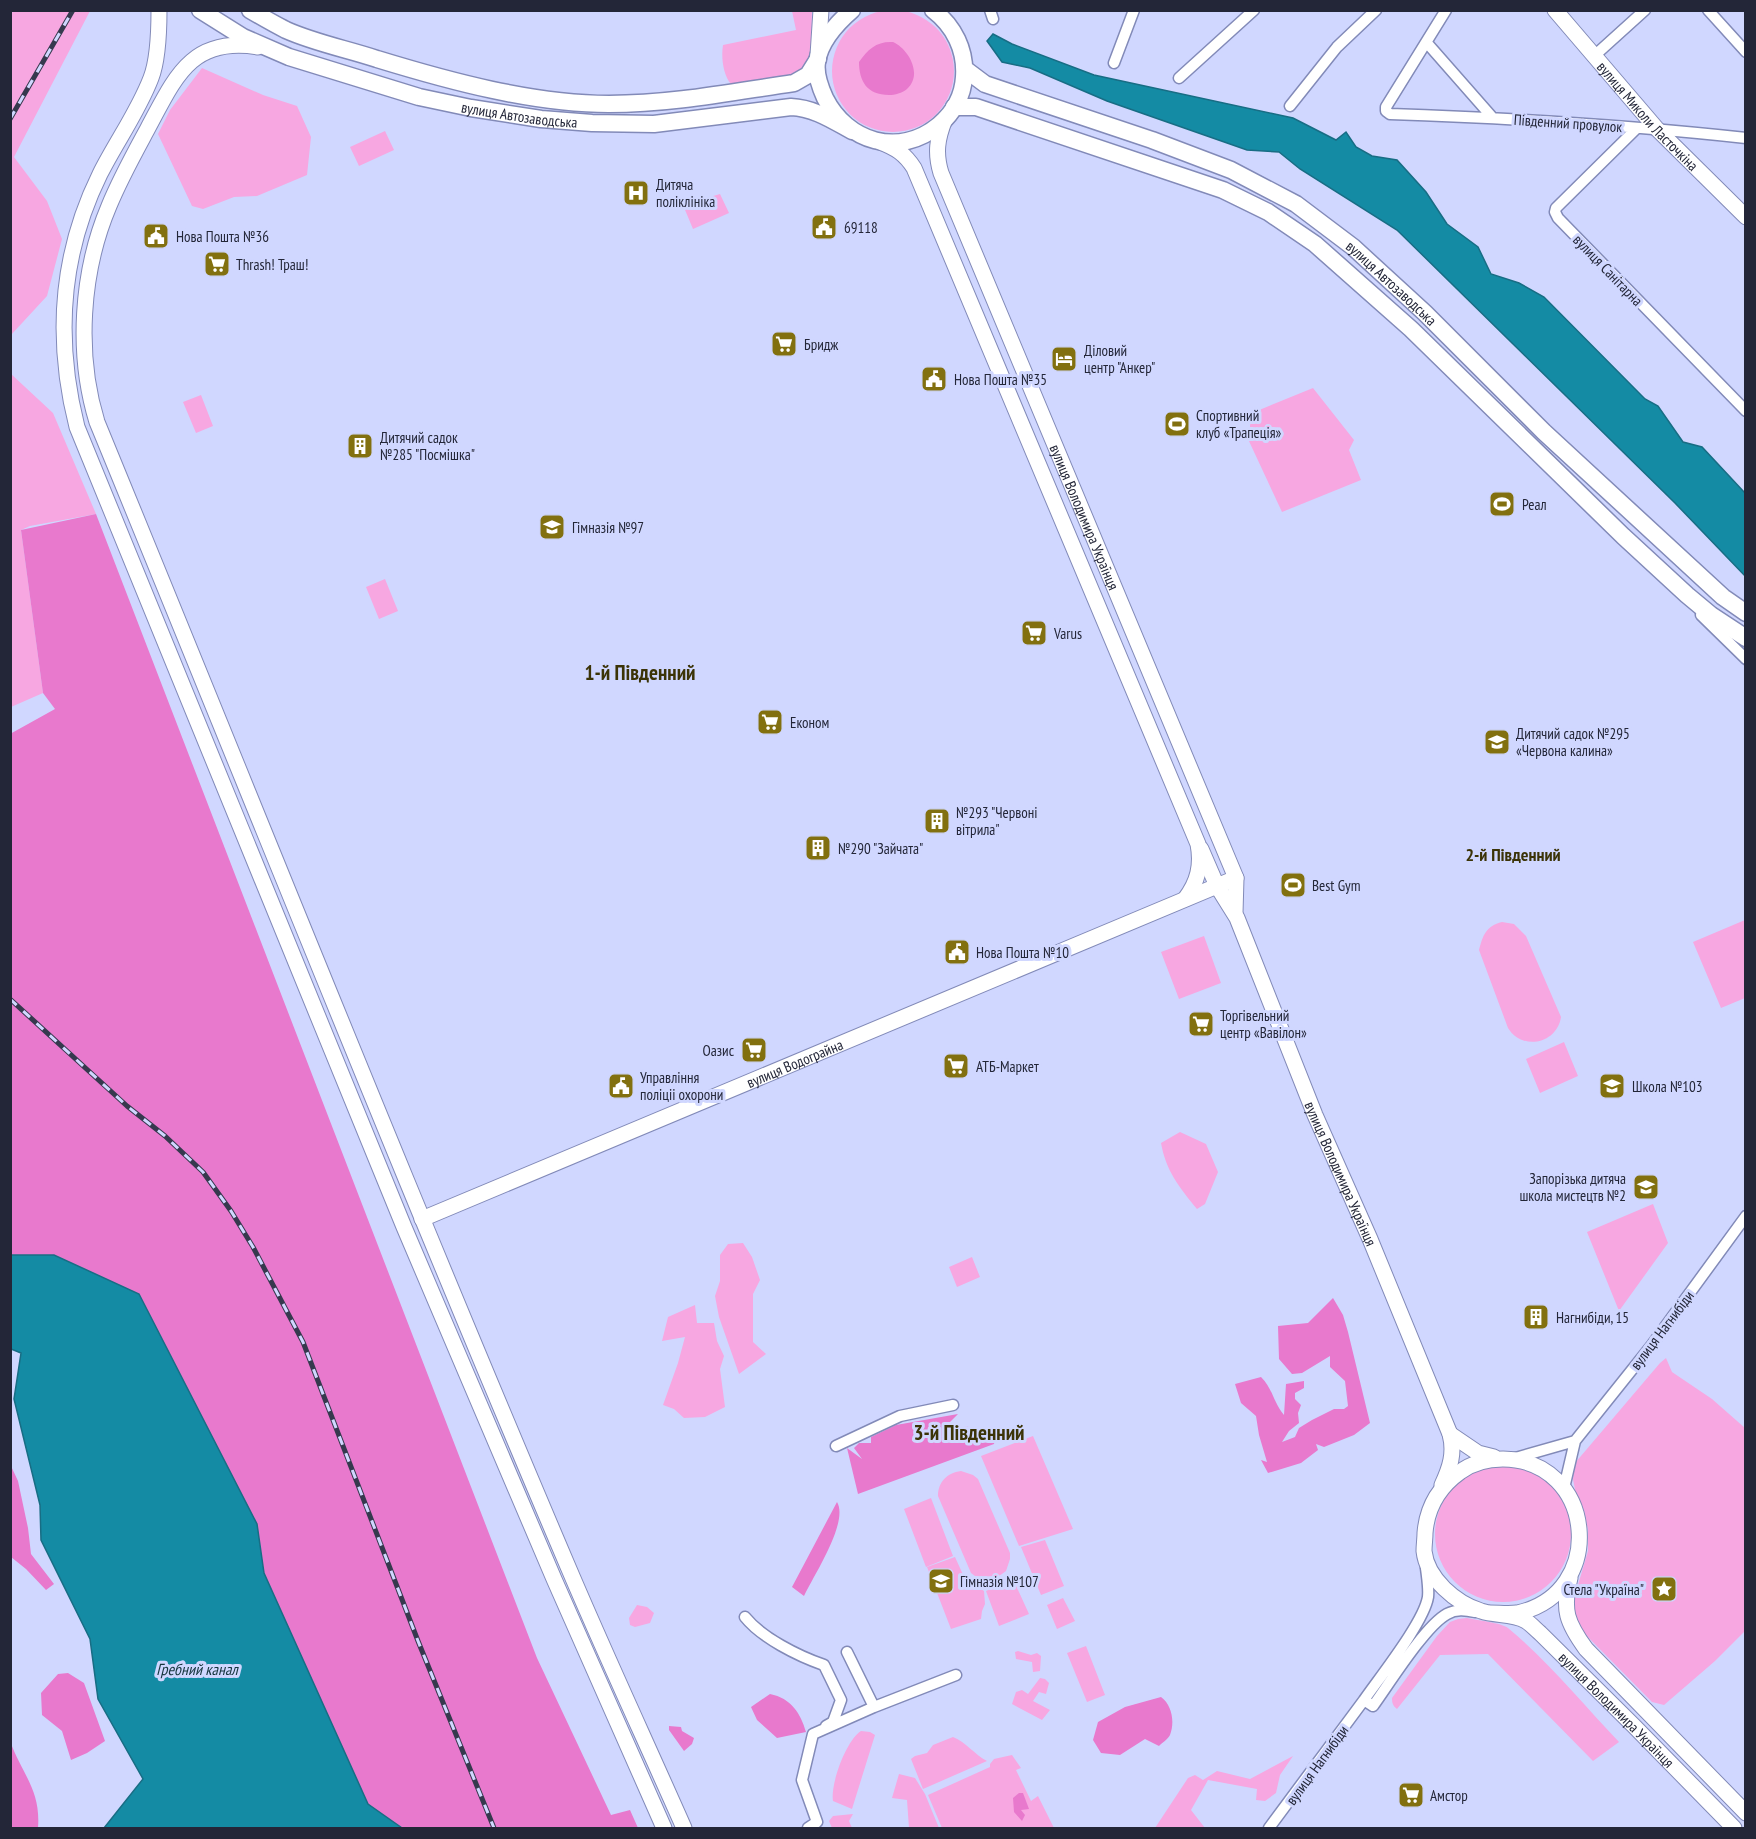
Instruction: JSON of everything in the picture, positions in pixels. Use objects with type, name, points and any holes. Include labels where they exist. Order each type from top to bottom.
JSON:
[{"type":"main road","name":"вулиця Автозаводська","points":[[200,10],[265,48],[419,97],[471,108],[518,116],[592,123],[654,124],[791,107],[810,109],[852,131]]},
{"type":"main road","points":[[250,10],[287,30],[426,74],[419,97]]},
{"type":"main road","points":[[818,60],[831,32],[852,10]]},
{"type":"main road","name":"вулиця Володимира Українця","points":[[818,60],[818,80],[823,94],[840,121],[852,131],[880,142],[915,139],[931,131],[950,113],[964,82],[962,52],[956,37],[947,23],[934,11]]},
{"type":"main road","name":"вулиця Автозаводська","points":[[426,74],[471,85],[559,100],[605,104],[657,102],[794,83],[808,75],[818,60]]},
{"type":"main road","name":"вулиця Автозаводська","points":[[964,69],[985,84],[1231,170],[1296,204],[1353,247],[1425,313],[1544,432],[1723,597],[1746,613]]},
{"type":"main road","name":"вулиця Автозаводська","points":[[950,113],[976,107],[1223,190],[1268,212],[1315,244],[1411,329],[1623,536],[1711,615],[1746,638]]},
{"type":"main road","points":[[1411,329],[1425,313]]},
{"type":"main road","points":[[1623,536],[1638,519]]},
{"type":"street","points":[[159,10],[152,77],[100,174],[73,243],[63,308],[67,377],[77,427],[404,1227],[554,1579],[664,1828]]},
{"type":"street","name":"вулиця Володимира Українця","points":[[818,60],[821,10]]},
{"type":"street","points":[[1114,63],[1134,10]]},
{"type":"street","points":[[1179,78],[1254,10]]},
{"type":"street","points":[[1290,106],[1337,46],[1376,10]]},
{"type":"street","points":[[1446,10],[1427,43],[1492,117]]},
{"type":"street","name":"вулиця Миколи Ласточкіна","points":[[1555,10],[1656,128],[1746,217]]},
{"type":"street","points":[[1593,57],[1645,10]]},
{"type":"street","points":[[1708,10],[1746,52]]},
{"type":"street","name":"Південний провулок","points":[[1427,43],[1386,107],[1386,111],[1390,114],[1492,117],[1656,128],[1746,138]]},
{"type":"street","points":[[265,48],[242,44],[223,46],[192,59],[173,83],[117,186],[98,235],[88,284],[85,316],[90,397],[97,422],[422,1219],[570,1572],[684,1828]]},
{"type":"street","name":"вулиця Володимира Українця","points":[[950,113],[937,145],[937,160],[941,173],[1236,879],[1235,914]]},
{"type":"street","name":"вулиця Санітарна","points":[[1637,128],[1555,212],[1558,218],[1746,411]]},
{"type":"street","name":"вулиця Володимира Українця","points":[[880,142],[901,152],[914,168],[1088,577],[1198,844],[1217,886],[1235,914],[1315,1115],[1370,1239],[1450,1434],[1453,1447],[1451,1465],[1430,1507],[1426,1523],[1424,1550],[1434,1576],[1453,1596],[1466,1605],[1525,1621],[1540,1633],[1734,1828]]},
{"type":"street","name":"вулиця Автозаводська","points":[[1687,595],[1703,618],[1746,659]]},
{"type":"street","points":[[1185,899],[1193,888],[1199,871],[1198,844]]},
{"type":"street","name":"вулиця Водограйна","points":[[404,1227],[1236,879]]},
{"type":"street","points":[[1185,899],[1211,900],[1235,914]]},
{"type":"street","name":"вулиця Нагнибіди","points":[[1564,1488],[1575,1441],[1651,1346],[1746,1216]]},
{"type":"street","points":[[836,1446],[900,1416],[953,1405]]},
{"type":"street","name":"вулиця Володимира Українця","points":[[1450,1434],[1478,1453],[1532,1464],[1549,1474],[1564,1488],[1574,1505],[1580,1525],[1580,1545],[1566,1596],[1566,1615],[1574,1632],[1586,1650],[1746,1813]]},
{"type":"street","points":[[1512,1459],[1575,1441]]},
{"type":"street","name":"вулиця Володимира Українця","points":[[1440,1490],[1456,1474],[1478,1462],[1512,1459]]},
{"type":"street","name":"вулиця Нагнибіди","points":[[1368,1703],[1424,1608],[1428,1597],[1426,1559]]},
{"type":"street","name":"вулиця Володимира Українця","points":[[1490,1613],[1516,1613],[1530,1609],[1548,1599],[1571,1575]]},
{"type":"street","name":"вулиця Нагнибіди","points":[[1269,1828],[1368,1703],[1446,1614],[1459,1610],[1490,1613]]},
{"type":"street","points":[[745,1617],[758,1631],[807,1659],[824,1665],[842,1700],[833,1722],[813,1734],[802,1780],[818,1822],[808,1828]]},
{"type":"street","points":[[847,1653],[874,1707]]},
{"type":"street","points":[[813,1734],[956,1675]]},
{"type":"shaded area","points":[[893,10],[916,15],[936,28],[949,48],[954,71],[949,94],[936,114],[916,127],[893,132],[870,127],[850,114],[837,94],[832,71],[837,48],[850,28],[870,15]]},
{"type":"shaded area","points":[[13,11],[90,11],[14,157],[47,201],[62,239],[47,296],[11,335],[10,17]]},
{"type":"shaded area","points":[[792,11],[812,11],[811,52],[808,63],[789,77],[731,84],[723,66],[723,45],[796,30]]},
{"type":"shaded area","points":[[893,42],[909,56],[914,70],[912,83],[903,92],[894,95],[875,93],[863,81],[859,62],[873,47]]},
{"type":"shaded area","points":[[202,68],[263,95],[297,106],[311,137],[307,175],[257,196],[234,197],[203,209],[192,206],[158,134],[170,110]]},
{"type":"shaded area","points":[[385,131],[394,150],[359,166],[350,147]]},
{"type":"shaded area","points":[[720,194],[729,213],[693,229],[683,205]]},
{"type":"shaded area","points":[[10,373],[53,413],[96,514],[30,526],[21,530],[43,693],[11,707]]},
{"type":"shaded area","points":[[1313,388],[1354,440],[1349,450],[1361,480],[1282,512],[1248,439],[1252,413]]},
{"type":"shaded area","points":[[201,395],[213,426],[196,433],[183,402]]},
{"type":"shaded area","points":[[96,514],[537,1658],[611,1815],[630,1810],[638,1828],[402,1828],[368,1804],[264,1573],[257,1524],[139,1294],[54,1255],[11,1255],[10,734],[55,709],[43,693],[21,530]]},
{"type":"shaded area","points":[[385,579],[398,611],[379,619],[366,587]]},
{"type":"shaded area","points":[[1745,920],[1745,998],[1721,1008],[1693,942]]},
{"type":"shaded area","points":[[1502,922],[1514,924],[1526,936],[1561,1017],[1553,1033],[1538,1041],[1522,1040],[1508,1028],[1479,950],[1486,932],[1492,926]]},
{"type":"shaded area","points":[[1204,936],[1221,983],[1179,999],[1161,952]]},
{"type":"shaded area","points":[[1564,1042],[1578,1076],[1540,1093],[1526,1059]]},
{"type":"shaded area","points":[[1180,1132],[1206,1144],[1218,1172],[1205,1204],[1197,1209],[1174,1178],[1163,1153],[1161,1143]]},
{"type":"shaded area","points":[[1653,1204],[1668,1243],[1619,1311],[1587,1232]]},
{"type":"shaded area","points":[[743,1243],[752,1257],[760,1280],[753,1294],[753,1342],[766,1354],[739,1374],[719,1317],[715,1296],[720,1281],[720,1255],[728,1244]]},
{"type":"shaded area","points":[[972,1257],[980,1277],[957,1287],[949,1267]]},
{"type":"shaded area","points":[[1333,1298],[1343,1315],[1370,1423],[1354,1435],[1324,1447],[1316,1444],[1318,1450],[1301,1463],[1268,1473],[1261,1460],[1267,1462],[1256,1416],[1241,1403],[1235,1384],[1261,1377],[1284,1415],[1286,1384],[1304,1381],[1304,1388],[1295,1393],[1295,1399],[1301,1405],[1298,1413],[1299,1423],[1289,1431],[1282,1442],[1295,1437],[1299,1428],[1312,1420],[1334,1409],[1344,1409],[1348,1406],[1345,1381],[1330,1367],[1330,1356],[1302,1373],[1292,1374],[1279,1359],[1278,1326],[1308,1323]]},
{"type":"shaded area","points":[[695,1305],[697,1323],[714,1323],[717,1341],[724,1356],[720,1369],[725,1407],[705,1417],[684,1418],[674,1409],[663,1405],[685,1337],[662,1341],[668,1317]]},
{"type":"shaded area","points":[[1666,1358],[1672,1372],[1712,1399],[1745,1428],[1745,1631],[1715,1661],[1664,1705],[1652,1702],[1579,1628],[1574,1614],[1575,1595],[1588,1551],[1588,1530],[1584,1510],[1576,1495],[1573,1479],[1575,1463]]},
{"type":"shaded area","points":[[958,1414],[946,1426],[997,1428],[994,1444],[858,1494],[847,1448],[862,1459],[854,1448],[859,1443],[871,1443],[871,1437],[896,1425]]},
{"type":"shaded area","points":[[1033,1436],[1073,1529],[1019,1546],[981,1456]]},
{"type":"shaded area","points":[[11,1466],[18,1481],[31,1554],[54,1584],[46,1590],[11,1557]]},
{"type":"shaded area","points":[[1503,1466],[1529,1471],[1551,1486],[1566,1508],[1571,1534],[1566,1560],[1551,1582],[1529,1597],[1503,1602],[1477,1597],[1455,1582],[1440,1560],[1435,1534],[1440,1508],[1455,1486],[1477,1471]]},
{"type":"shaded area","points":[[961,1471],[978,1479],[1010,1553],[1006,1571],[997,1577],[984,1579],[971,1573],[938,1496],[944,1479]]},
{"type":"shaded area","points":[[931,1498],[953,1556],[926,1567],[904,1509]]},
{"type":"shaded area","points":[[837,1502],[838,1522],[834,1535],[804,1596],[792,1587]]},
{"type":"shaded area","points":[[1045,1540],[1064,1586],[1041,1595],[1021,1547]]},
{"type":"shaded area","points":[[955,1557],[965,1579],[984,1591],[985,1604],[981,1619],[951,1629],[927,1567]]},
{"type":"shaded area","points":[[1013,1579],[1029,1614],[999,1626],[986,1591]]},
{"type":"shaded area","points":[[1063,1598],[1075,1621],[1057,1629],[1047,1605]]},
{"type":"shaded area","points":[[637,1605],[647,1607],[654,1613],[650,1623],[635,1627],[630,1625],[629,1618]]},
{"type":"shaded area","points":[[1467,1618],[1508,1628],[1551,1669],[1619,1742],[1593,1761],[1488,1654],[1440,1655],[1397,1709],[1392,1698],[1437,1636],[1450,1622]]},
{"type":"shaded area","points":[[1086,1646],[1105,1695],[1087,1702],[1067,1653]]},
{"type":"shaded area","points":[[1015,1652],[1031,1655],[1037,1653],[1041,1656],[1040,1671],[1033,1672],[1032,1662],[1016,1659]]},
{"type":"shaded area","points":[[68,1673],[84,1683],[105,1741],[71,1760],[62,1731],[42,1715],[41,1693],[58,1674]]},
{"type":"shaded area","points":[[1040,1678],[1049,1683],[1046,1694],[1039,1692],[1033,1701],[1050,1710],[1042,1720],[1012,1704],[1016,1692],[1022,1690],[1028,1694]]},
{"type":"shaded area","points":[[770,1694],[784,1699],[794,1708],[806,1732],[777,1738],[757,1720],[751,1707]]},
{"type":"shaded area","points":[[1161,1697],[1170,1709],[1172,1730],[1159,1746],[1145,1739],[1120,1755],[1101,1753],[1093,1740],[1098,1722],[1125,1707]]},
{"type":"shaded area","points":[[669,1726],[681,1727],[682,1731],[694,1738],[692,1744],[684,1751],[669,1730]]},
{"type":"shaded area","points":[[861,1731],[875,1735],[852,1809],[833,1801],[834,1784],[845,1752]]},
{"type":"shaded area","points":[[953,1737],[987,1761],[923,1789],[911,1759],[927,1753],[933,1745]]},
{"type":"shaded area","points":[[10,1741],[34,1792],[38,1828],[11,1828]]},
{"type":"shaded area","points":[[1012,1755],[1021,1768],[1016,1770],[1031,1801],[1038,1796],[1054,1828],[942,1828],[928,1795],[990,1767],[994,1759]]},
{"type":"shaded area","points":[[1293,1756],[1280,1775],[1276,1793],[1265,1801],[1256,1800],[1257,1789],[1208,1780],[1191,1810],[1205,1828],[1155,1828],[1188,1778],[1195,1775],[1203,1780],[1217,1771],[1250,1779]]},
{"type":"shaded area","points":[[899,1774],[915,1778],[925,1794],[939,1828],[909,1828],[907,1800],[892,1798]]},
{"type":"shaded area","points":[[1023,1793],[1029,1809],[1021,1810],[1025,1815],[1022,1821],[1014,1812],[1013,1798]]},
{"type":"shaded area","points":[[853,1814],[849,1821],[852,1828],[832,1828],[829,1821],[833,1816]]},
{"type":"water","points":[[993,34],[1012,44],[1094,75],[1293,118],[1336,140],[1346,132],[1356,147],[1372,156],[1397,160],[1426,192],[1447,224],[1478,247],[1491,274],[1519,283],[1544,297],[1645,399],[1658,406],[1683,442],[1702,447],[1745,493],[1745,576],[1675,503],[1397,230],[1300,169],[1279,152],[1247,150],[1107,101],[1030,68],[1002,62],[987,41]]},
{"type":"water","name":"Гребний канал","points":[[11,1255],[54,1255],[139,1294],[257,1524],[264,1573],[368,1804],[402,1828],[104,1828],[143,1779],[98,1699],[90,1639],[41,1540],[40,1505],[14,1399],[21,1353],[11,1349]]},
{"type":"railway","points":[[10,119],[73,10]]},
{"type":"railway","points":[[10,999],[203,1172],[253,1247],[303,1342],[418,1641],[494,1828]]},
{"type":"place","name":"Дитяча поліклініка","points":[[636,193]]},
{"type":"place","name":"69118","points":[[824,227]]},
{"type":"place","name":"Нова Пошта №36","points":[[156,236]]},
{"type":"place","name":"Thrash! Траш!","points":[[217,264]]},
{"type":"place","name":"Бридж","points":[[784,344]]},
{"type":"place","name":"Діловий центр \"Анкер\"","points":[[1064,359]]},
{"type":"place","name":"Нова Пошта №35","points":[[934,379]]},
{"type":"place","name":"Спортивний клуб «Трапеція»","points":[[1177,424]]},
{"type":"place","name":"Дитячий садок №285 \"Посмішка\"","points":[[360,446]]},
{"type":"place","name":"Реал","points":[[1502,504]]},
{"type":"place","name":"Гімназія №97","points":[[552,527]]},
{"type":"place","name":"Varus","points":[[1034,633]]},
{"type":"place","name":"Економ","points":[[770,722]]},
{"type":"place","name":"Дитячий садок №295 «Червона калина»","points":[[1497,742]]},
{"type":"place","name":"№293 \"Червоні вітрила\"","points":[[937,821]]},
{"type":"place","name":"№290 \"Зайчата\"","points":[[818,848]]},
{"type":"place","name":"Best Gym","points":[[1293,885]]},
{"type":"place","name":"Нова Пошта №10","points":[[957,952]]},
{"type":"place","name":"Торгівельний центр «Вавілон»","points":[[1201,1024]]},
{"type":"place","name":"Оазис","points":[[754,1050]]},
{"type":"place","name":"АТБ-Маркет","points":[[956,1066]]},
{"type":"place","name":"Управлiння полiцii охорони","points":[[621,1086]]},
{"type":"place","name":"Школа №103","points":[[1612,1086]]},
{"type":"place","name":"Запорізька дитяча школа мистецтв №2","points":[[1646,1187]]},
{"type":"place","name":"Нагнибіди, 15","points":[[1536,1317]]},
{"type":"place","name":"Гімназія №107","points":[[941,1581]]},
{"type":"place","name":"Стела \"Україна\"","points":[[1664,1589]]},
{"type":"place","name":"Амстор","points":[[1411,1795]]},
{"type":"district","name":"1-й Південний","points":[[640,672]]},
{"type":"district","name":"2-й Південний","points":[[1513,854]]},
{"type":"district","name":"3-й Південний","points":[[969,1432]]}]
